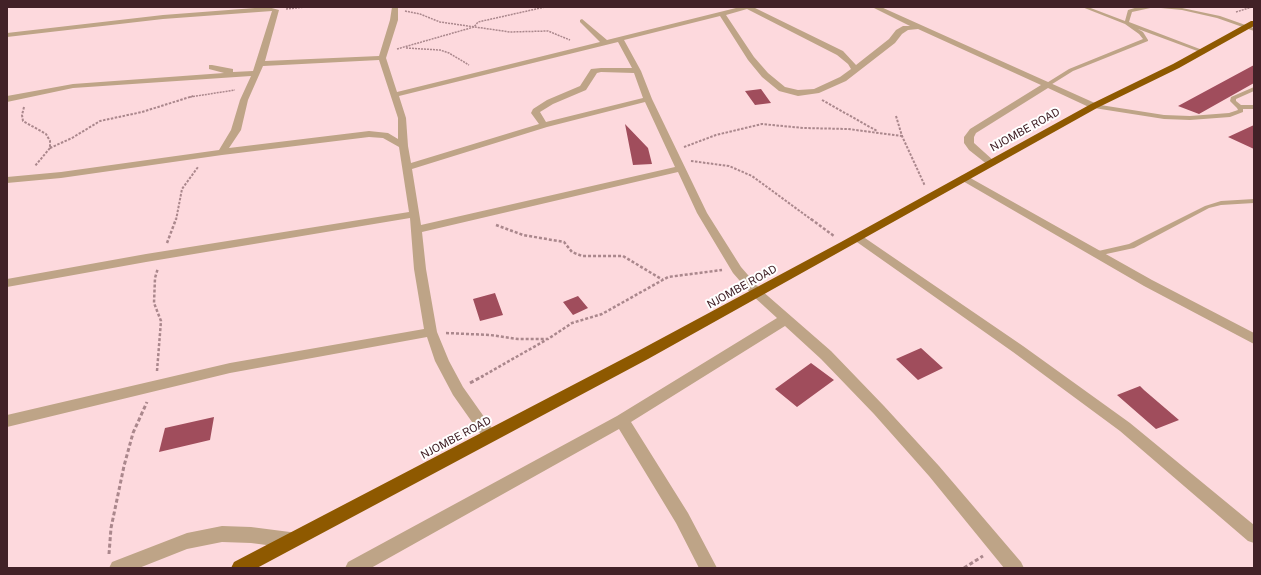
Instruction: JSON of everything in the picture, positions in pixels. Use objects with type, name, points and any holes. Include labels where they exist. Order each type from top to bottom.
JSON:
[{"type":"highway","name":"NJOMBE ROAD","points":[[240,568],[290,540],[757,293],[1094,106],[1251,27]]},
{"type":"street","points":[[394,95],[748,7],[840,53],[851,63],[855,70]]},
{"type":"street","points":[[875,7],[1094,106]]},
{"type":"street","points":[[395,8],[394,20],[383,55],[402,118],[403,146],[408,167],[415,214],[420,269],[431,332],[442,361],[458,391],[489,435]]},
{"type":"street","points":[[7,35],[191,15],[264,9],[276,10],[258,68],[249,89],[236,130],[222,152]]},
{"type":"street","points":[[722,14],[751,58],[773,82],[790,92],[808,92],[834,84],[855,70],[892,41],[899,32],[906,28],[918,27]]},
{"type":"street","points":[[582,21],[605,42]]},
{"type":"street","points":[[620,38],[637,71],[648,99],[702,213],[737,270],[757,293],[826,355],[879,410],[934,471],[1015,568]]},
{"type":"street","points":[[212,67],[226,71],[383,55]]},
{"type":"street","points":[[7,99],[87,84],[258,68]]},
{"type":"street","points":[[544,125],[535,113],[536,111],[550,102],[583,88],[594,71],[637,71]]},
{"type":"street","points":[[991,163],[972,148],[969,143],[969,137],[973,131],[1047,85]]},
{"type":"street","points":[[408,167],[544,125],[648,99]]},
{"type":"street","points":[[7,180],[23,180],[89,172],[222,152],[378,133],[385,135],[403,146]]},
{"type":"street","points":[[416,230],[472,218],[546,199],[676,160]]},
{"type":"street","points":[[965,178],[1097,254],[1254,339]]},
{"type":"street","points":[[7,283],[415,214]]},
{"type":"street","points":[[858,238],[1018,349],[1124,426],[1254,535]]},
{"type":"street","points":[[354,568],[622,420],[786,319]]},
{"type":"street","points":[[7,421],[230,368],[431,332]]},
{"type":"street","points":[[622,420],[682,518],[708,568]]},
{"type":"street","points":[[113,565],[187,542],[222,534],[251,535],[290,540]]},
{"type":"lane","points":[[1084,7],[1202,51]]},
{"type":"lane","points":[[1127,22],[1130,12],[1139,8],[1153,7]]},
{"type":"lane","points":[[1161,7],[1199,12],[1251,27]]},
{"type":"lane","points":[[1047,85],[1070,70],[1146,40],[1141,33],[1127,22]]},
{"type":"lane","points":[[1254,89],[1233,98],[1233,101],[1240,107],[1254,107]]},
{"type":"lane","points":[[1094,106],[1164,117],[1190,118],[1236,114],[1241,112],[1240,107]]},
{"type":"lane","points":[[1097,254],[1131,246],[1207,207],[1221,204],[1254,201]]},
{"type":"path","points":[[276,10],[306,7]]},
{"type":"path","points":[[383,55],[474,27],[478,22],[545,7]]},
{"type":"path","points":[[395,8],[440,22],[510,32],[548,31],[576,43],[592,45]]},
{"type":"path","points":[[403,48],[440,50],[449,53],[471,66],[476,74]]},
{"type":"path","points":[[23,180],[50,148],[72,138],[100,121],[152,109],[197,95],[249,89]]},
{"type":"path","points":[[44,91],[31,99],[24,106],[22,115],[23,121],[46,134],[50,141],[50,148]]},
{"type":"path","points":[[808,92],[879,132]]},
{"type":"path","points":[[896,116],[902,136],[930,198]]},
{"type":"path","points":[[676,160],[716,135],[762,124],[803,128],[848,129],[902,136]]},
{"type":"path","points":[[113,565],[111,528],[124,466],[133,433],[154,386],[159,364],[161,321],[154,303],[155,278],[161,256],[176,220],[182,190],[201,164],[222,152]]},
{"type":"path","points":[[676,160],[729,166],[752,176],[845,245]]},
{"type":"path","points":[[472,218],[523,235],[564,242],[572,252],[582,256],[623,256],[663,280]]},
{"type":"path","points":[[458,391],[556,335],[572,323],[602,314],[668,277],[714,270],[737,270]]},
{"type":"path","points":[[431,332],[490,335],[518,339],[548,339]]},
{"type":"path","points":[[964,568],[998,546]]},
{"type":"building","points":[[1254,65],[1254,83],[1199,114],[1178,106]]},
{"type":"building","points":[[761,89],[771,103],[755,105],[745,91]]},
{"type":"building","points":[[625,124],[648,148],[652,164],[633,165]]},
{"type":"building","points":[[1254,125],[1254,149],[1228,137]]},
{"type":"building","points":[[495,293],[503,315],[480,321],[473,299]]},
{"type":"building","points":[[578,296],[588,308],[573,315],[563,302]]},
{"type":"building","points":[[921,348],[943,368],[918,380],[896,359]]},
{"type":"building","points":[[811,363],[834,380],[797,407],[775,389]]},
{"type":"building","points":[[1140,386],[1179,420],[1156,429],[1117,395]]},
{"type":"building","points":[[214,417],[210,440],[159,452],[165,428]]}]
